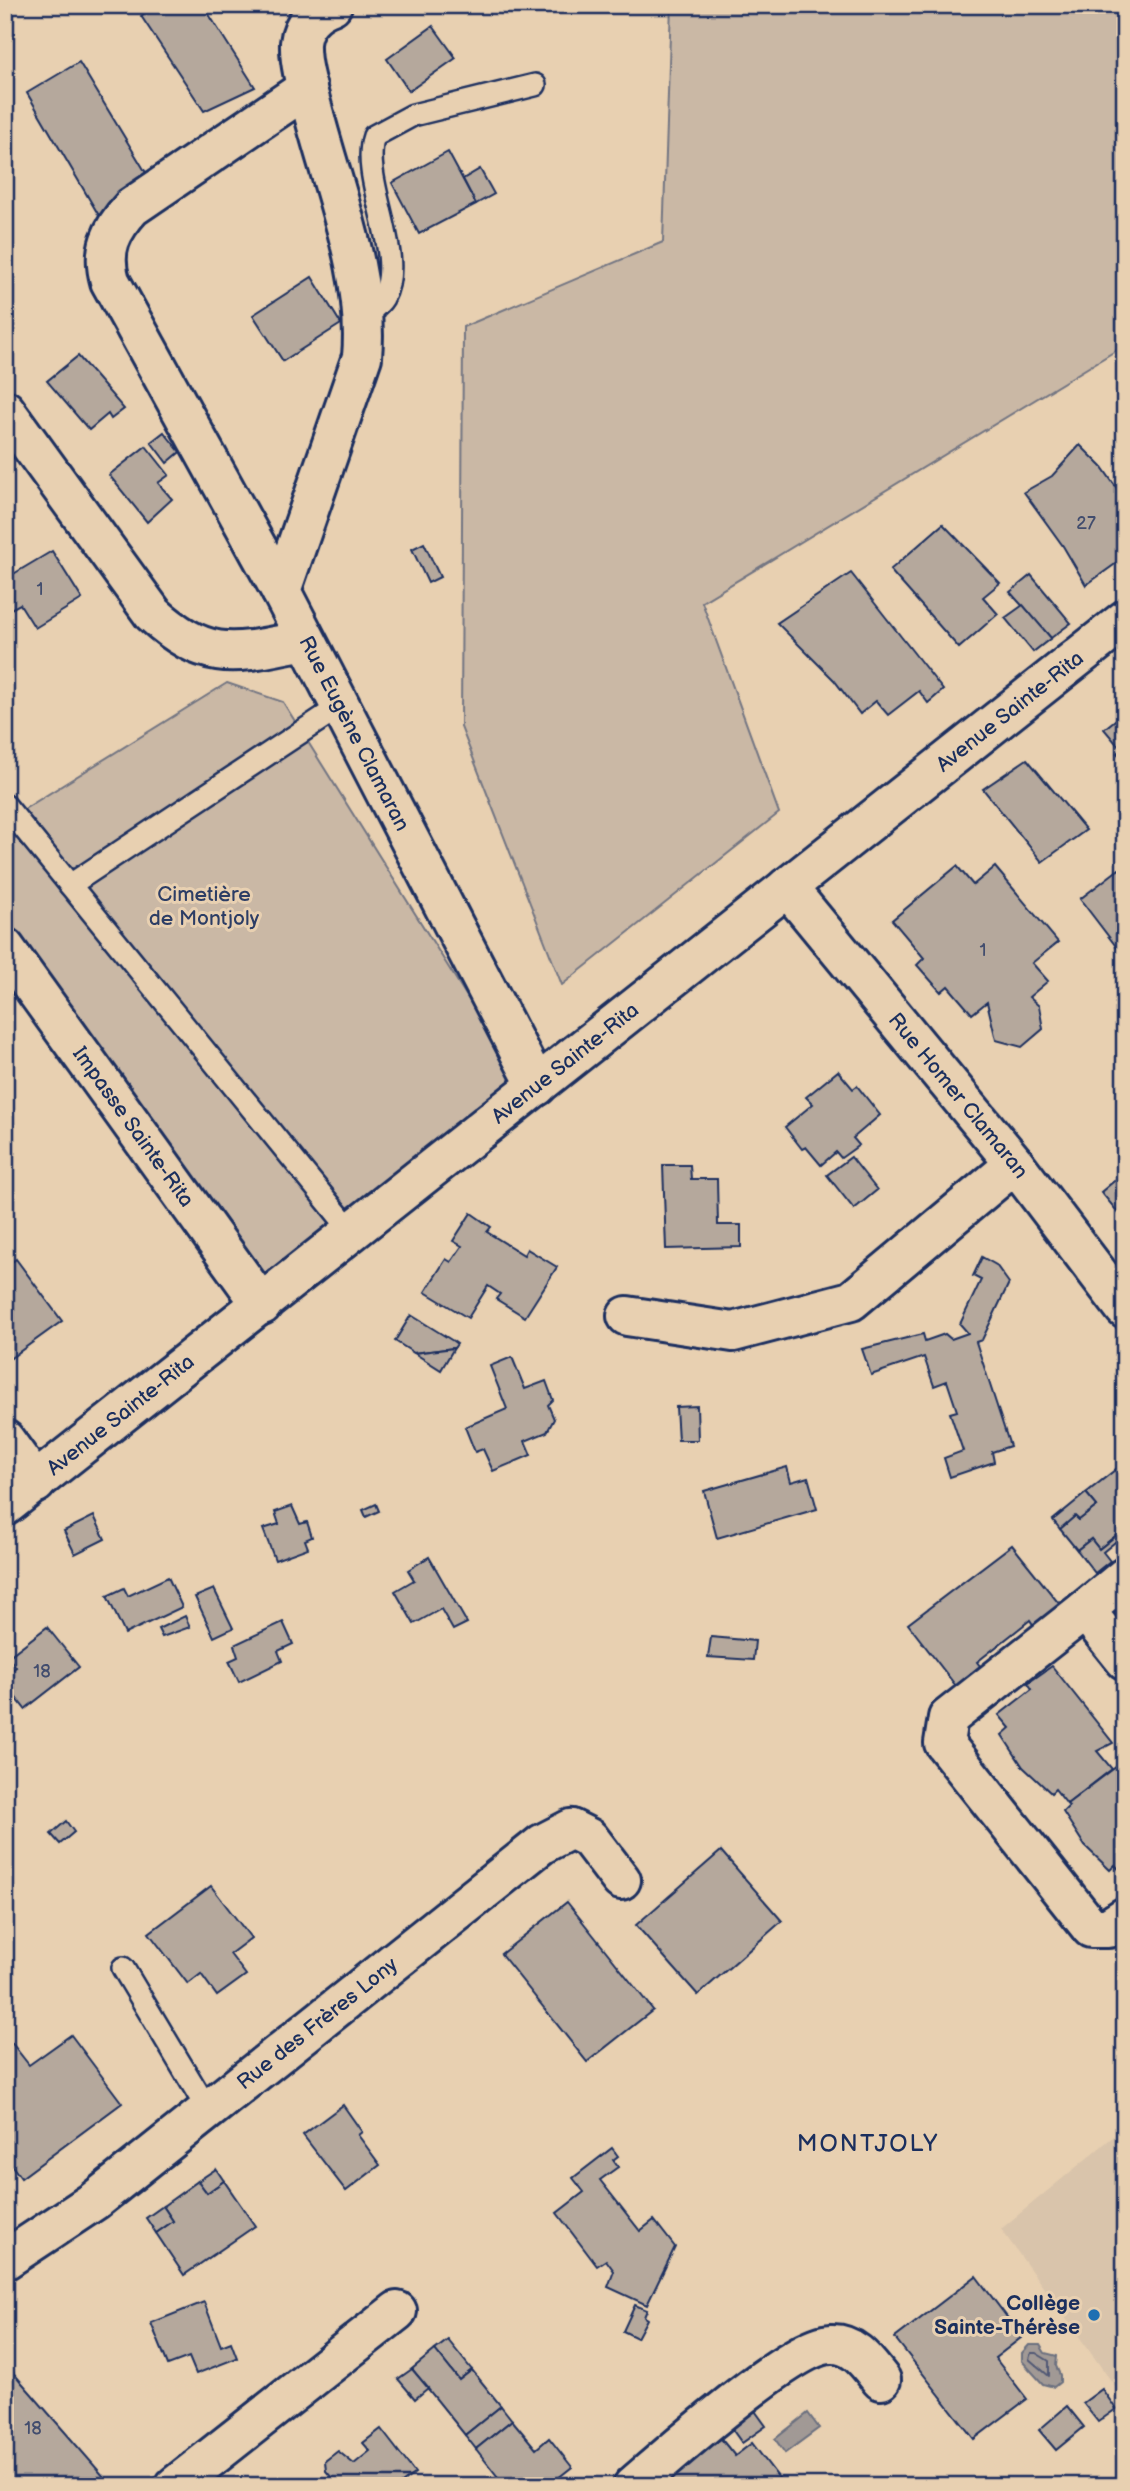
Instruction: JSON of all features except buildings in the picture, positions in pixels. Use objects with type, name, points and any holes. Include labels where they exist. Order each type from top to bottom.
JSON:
[{"type":"street","points":[[281,591],[360,371],[363,317],[358,279],[307,88],[300,45],[304,27],[312,17],[332,5]]},
{"type":"street","points":[[305,640],[281,591],[110,281],[106,259],[111,233],[132,207],[307,88]]},
{"type":"street","name":"Rue Eugène Clamaran","points":[[5,410],[153,614],[166,625],[197,646],[216,652],[247,651],[305,640],[537,1086]]},
{"type":"street","name":"Avenue Sainte-Rita","points":[[5,1506],[1125,620]]},
{"type":"street","name":"Rue Homer Clamaran","points":[[787,887],[1015,1164],[1125,1310]]},
{"type":"street","name":"Impasse Sainte-Rita","points":[[5,948],[262,1305]]},
{"type":"street","points":[[627,1315],[733,1332],[851,1301],[1015,1164]]},
{"type":"street","points":[[5,1440],[36,1483]]},
{"type":"street","points":[[1125,1577],[948,1718],[944,1743],[1091,1928],[1108,1928],[1125,1917]]},
{"type":"street","points":[[1085,1610],[1125,1660]]},
{"type":"street","name":"Rue des Frères Lony","points":[[5,2260],[94,2201],[542,1844],[571,1829],[589,1838],[621,1880]]},
{"type":"street","points":[[175,2486],[397,2311]]},
{"type":"street","points":[[633,2486],[760,2383],[810,2348],[834,2344],[861,2354],[881,2380]]},
{"type":"lane","points":[[363,317],[383,298],[388,278],[386,235],[369,150],[374,136],[413,116],[535,85]]},
{"type":"lane","points":[[70,885],[339,707]]},
{"type":"lane","points":[[5,805],[353,1233]]},
{"type":"lane","points":[[123,1968],[208,2110]]},
{"type":"shaded area","name":"Collège Sainte-Thérèse","points":[[1125,2127],[1125,2400],[1001,2229]]},
{"type":"green space","points":[[671,5],[1125,5],[1125,345],[702,602],[779,813],[562,985],[461,727],[463,327],[663,242]]},
{"type":"green space","name":"Cimetière de Montjoly","points":[[227,683],[283,702],[519,1080],[256,1294],[5,926],[5,821]]},
{"type":"water","points":[[1029,2345],[1040,2345],[1045,2353],[1057,2356],[1056,2366],[1060,2382],[1054,2387],[1043,2384],[1022,2361],[1022,2353]]},
{"type":"water","points":[[808,2413],[819,2428],[785,2453],[775,2439]]},
{"type":"place","name":"Collège Sainte-Thérèse","points":[[1094,2315]]},
{"type":"district","name":"MONTJOLY","points":[[868,2143]]}]
